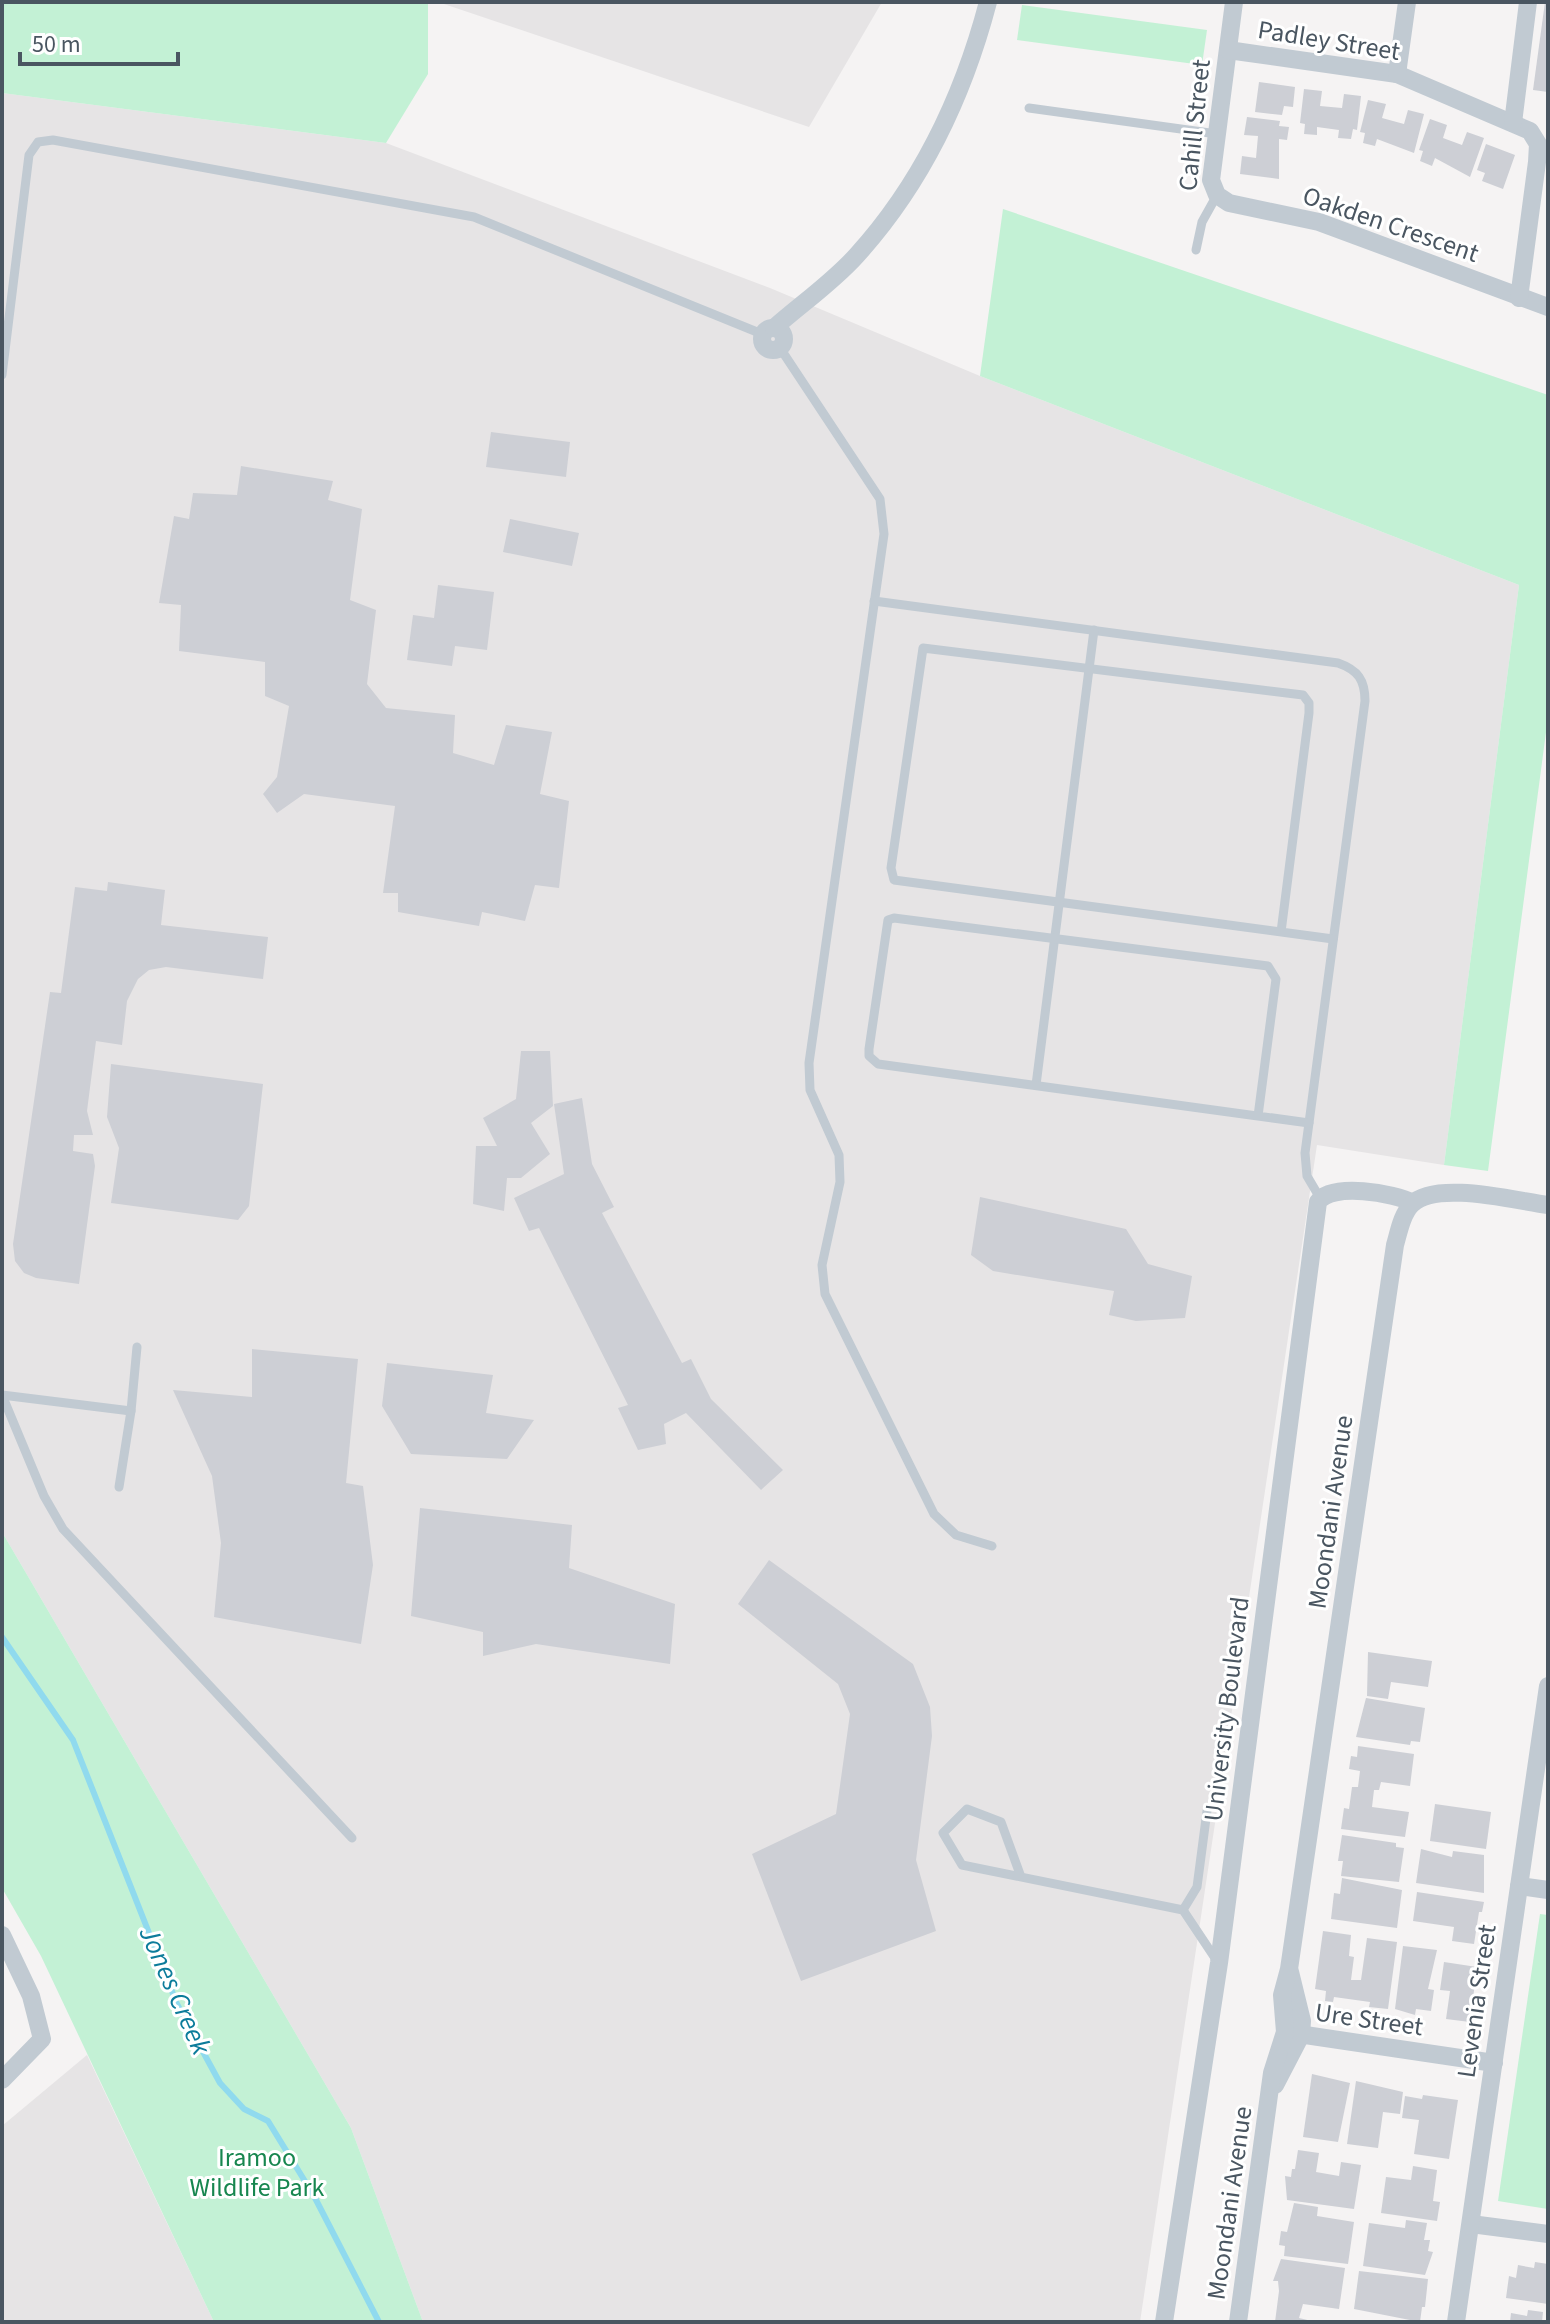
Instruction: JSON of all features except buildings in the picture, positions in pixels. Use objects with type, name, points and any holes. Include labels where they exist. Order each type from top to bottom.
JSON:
[{"type":"street","points":[[775,336],[799,307],[855,257],[905,196],[930,158],[977,41],[988,2]]},
{"type":"street","name":"Cahill Street","points":[[1217,195],[1211,180],[1234,2]]},
{"type":"street","points":[[1397,74],[1407,2]]},
{"type":"street","points":[[1513,123],[1528,2]]},
{"type":"street","name":"Padley Street","points":[[1228,50],[1397,74],[1530,131],[1538,144],[1539,229],[1519,298]]},
{"type":"street","name":"Oakden Crescent","points":[[1217,195],[1229,203],[1319,222],[1548,307]]},
{"type":"street","points":[[1320,1198],[1371,1191],[1413,1203],[1425,1195],[1451,1192],[1548,1205]]},
{"type":"street","name":"University Boulevard","points":[[1164,2322],[1219,1963],[1320,1198]]},
{"type":"street","name":"Moondani Avenue","points":[[1238,2322],[1275,2058],[1293,2034],[1282,1995],[1289,1969],[1395,1245],[1413,1203]]},
{"type":"street","name":"Levenia Street","points":[[1456,2322],[1548,1686]]},
{"type":"street","points":[[1519,1886],[1548,1890]]},
{"type":"street","points":[[2,1935],[31,1996],[42,2039],[2,2080]]},
{"type":"street","name":"Ure Street","points":[[1293,2034],[1494,2063]]},
{"type":"street","points":[[1471,2224],[1548,2234]]},
{"type":"lane","points":[[1029,108],[1217,134]]},
{"type":"lane","points":[[2,375],[29,155],[38,142],[53,140],[474,217],[775,336],[880,499],[884,534],[809,1063],[810,1090],[839,1155],[840,1182],[822,1265],[825,1294],[934,1514],[956,1535],[992,1546]]},
{"type":"lane","name":"Cahill Street","points":[[1196,250],[1202,222],[1217,195]]},
{"type":"lane","points":[[874,601],[1338,663],[1351,667],[1361,677],[1365,701],[1305,1168],[1320,1198]]},
{"type":"lane","points":[[1036,1085],[1094,630]]},
{"type":"lane","points":[[1281,932],[1309,713],[1306,698],[1282,690],[923,648],[891,868],[894,880],[1333,939]]},
{"type":"lane","points":[[1258,1116],[1276,979],[1273,969],[1268,966],[894,918],[888,920],[869,1049],[869,1056],[878,1064],[1309,1123]]},
{"type":"lane","points":[[119,1487],[137,1347]]},
{"type":"lane","points":[[131,1411],[2,1395],[44,1496],[63,1529],[352,1838]]},
{"type":"lane","points":[[1021,1877],[1001,1822],[967,1809],[943,1833],[962,1865],[1183,1910],[1219,1963]]},
{"type":"lane","points":[[1183,1910],[1197,1887],[1207,1811]]},
{"type":"shaded area","points":[[438,2],[882,2],[809,127]]},
{"type":"shaded area","points":[[2,93],[386,143],[770,288],[980,376],[1519,585],[1444,1165],[1317,1145],[1140,2322],[423,2322],[351,2128],[2,1532]]},
{"type":"shaded area","points":[[87,2055],[214,2322],[2,2322],[2,2126]]},
{"type":"green space","points":[[2,2],[428,2],[428,74],[386,143],[2,93]]},
{"type":"green space","points":[[1022,5],[1207,30],[1202,65],[1017,40]]},
{"type":"green space","points":[[1003,209],[1548,395],[1548,717],[1488,1171],[1444,1165],[1519,585],[980,376]]},
{"type":"green space","name":"Iramoo Wildlife Park","points":[[2,1532],[351,2128],[423,2322],[214,2322],[41,1956],[2,1888]]},
{"type":"green space","points":[[1540,1914],[1548,1915],[1548,2209],[1498,2201]]},
{"type":"waterway","name":"Jones Creek","points":[[2,1637],[73,1740],[177,2004],[220,2083],[244,2109],[268,2121],[314,2196],[379,2322]]}]
